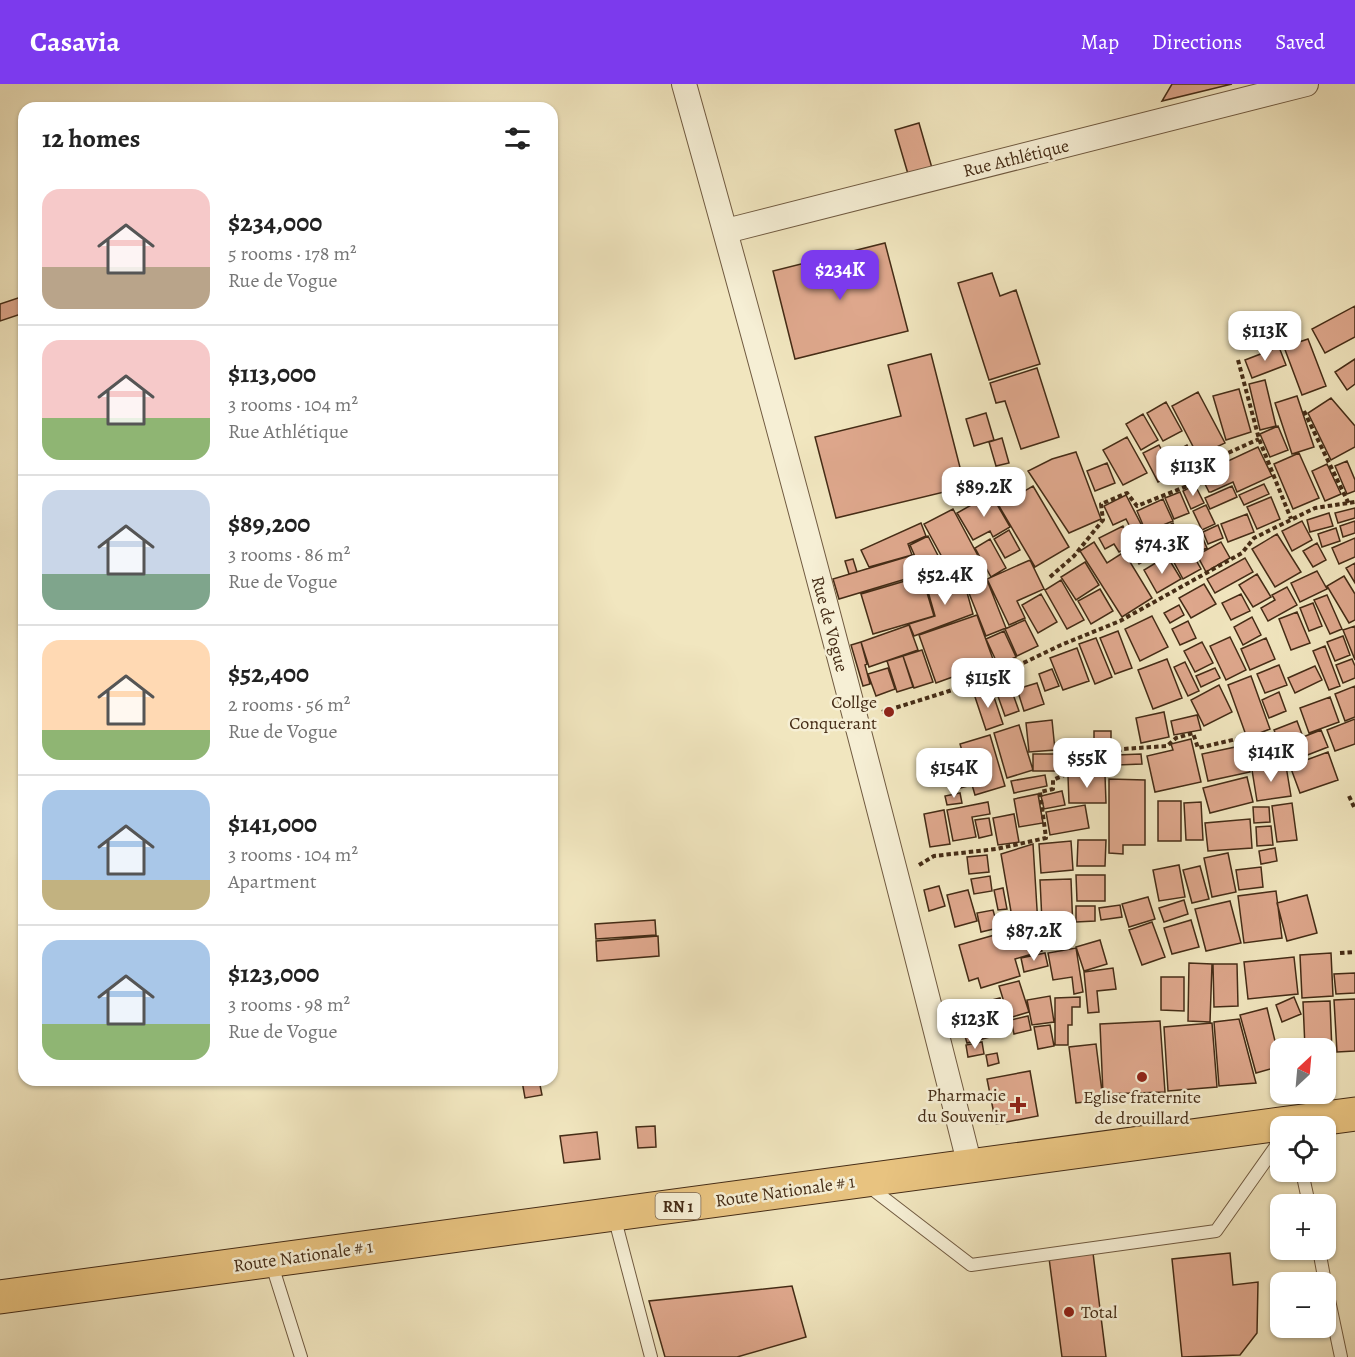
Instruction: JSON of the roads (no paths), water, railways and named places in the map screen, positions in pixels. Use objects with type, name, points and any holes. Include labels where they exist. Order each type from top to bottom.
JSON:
[{"type":"main road","name":"Route Nationale # 1","points":[[1336,1118],[1355,1114]]},
{"type":"main road","name":"Route Nationale # 1","points":[[0,1297],[970,1166],[1270,1131]]},
{"type":"street","name":"Rue de Vogue","points":[[684,84],[726,231],[856,720],[970,1166]]},
{"type":"street","name":"Rue Athlétique","points":[[726,231],[1306,84]]},
{"type":"lane","points":[[861,1181],[972,1265],[1216,1231],[1270,1156]]},
{"type":"lane","points":[[614,1215],[651,1357]]},
{"type":"lane","points":[[271,1261],[302,1357]]},
{"type":"lane","points":[[1336,1333],[1341,1357]]},
{"type":"place","name":"Collge Conquerant","points":[[889,712]]},
{"type":"place","name":"Eglise fraternite de drouillard","points":[[1142,1077]]},
{"type":"place","name":"Pharmacie du Souvenir","points":[[1018,1105]]},
{"type":"place","name":"Total","points":[[1069,1312]]}]
